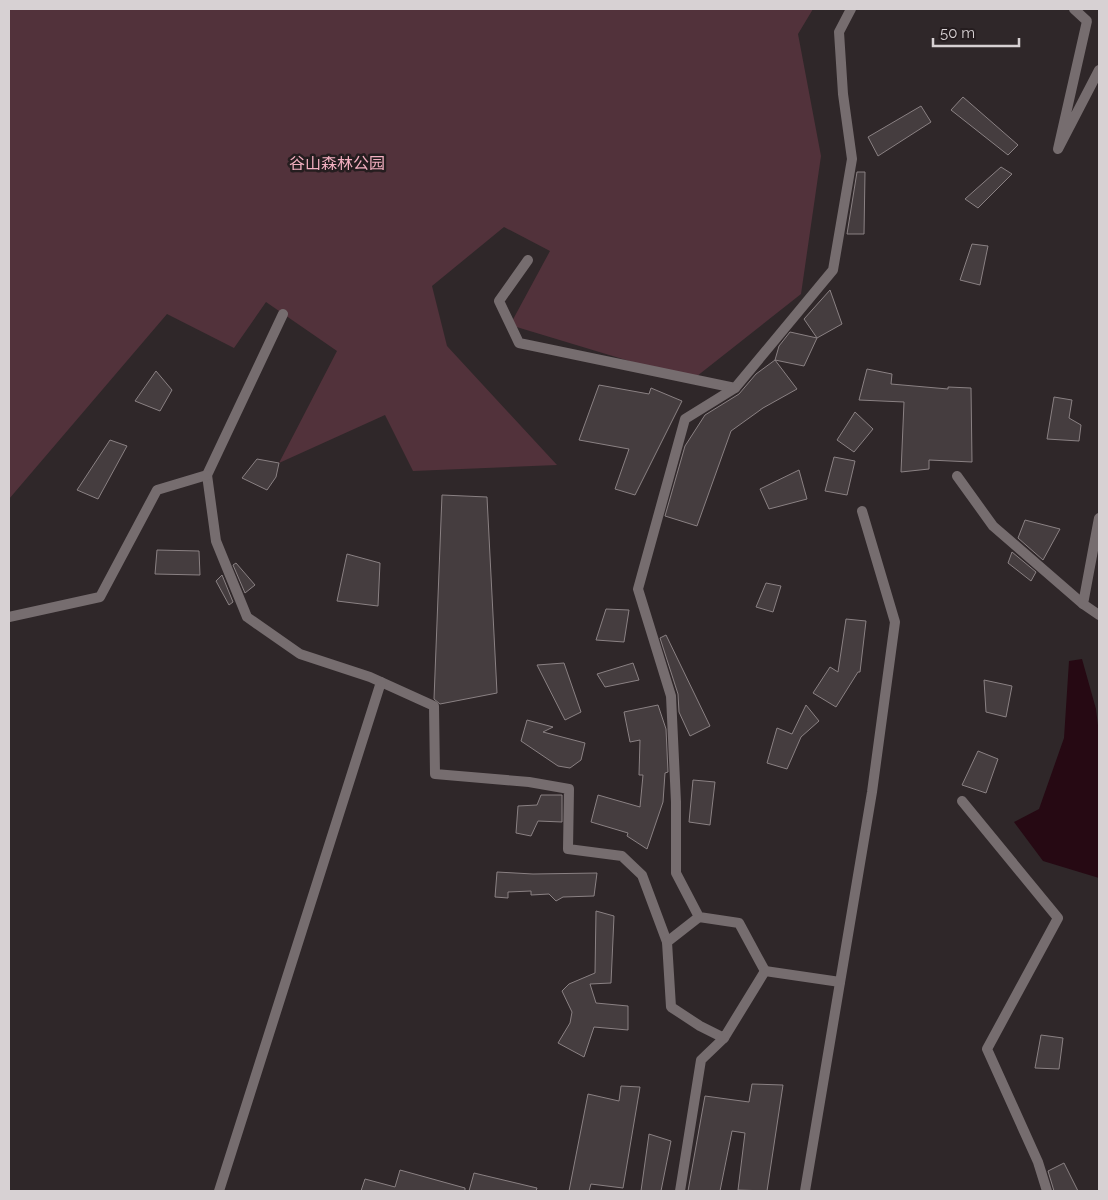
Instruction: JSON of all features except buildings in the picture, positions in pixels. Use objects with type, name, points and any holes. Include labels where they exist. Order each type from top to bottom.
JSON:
[{"type":"street","points":[[700,917],[676,872],[676,802],[671,696],[638,589],[685,419],[735,388],[833,270],[852,159],[843,94],[839,32],[851,9]]},
{"type":"street","points":[[1074,9],[1087,21],[1058,149],[1099,70]]},
{"type":"street","points":[[528,260],[499,301],[519,343],[735,388]]},
{"type":"street","points":[[284,314],[206,475],[216,541],[247,617],[300,654],[381,682],[434,706],[435,774],[529,782],[569,789],[568,849],[622,856],[642,875],[667,942],[671,1007],[700,1026],[724,1038]]},
{"type":"street","points":[[9,617],[100,597],[157,490],[206,475]]},
{"type":"street","points":[[957,476],[993,526],[1083,604],[1099,615]]},
{"type":"street","points":[[805,1191],[872,792],[895,622],[862,511]]},
{"type":"street","points":[[1083,604],[1099,518]]},
{"type":"street","points":[[219,1191],[381,682]]},
{"type":"street","points":[[962,801],[1058,918],[987,1049],[1038,1162],[1046,1191]]},
{"type":"street","points":[[667,942],[700,917],[739,923],[765,971]]},
{"type":"street","points":[[765,971],[840,982]]},
{"type":"street","points":[[680,1191],[701,1060],[724,1038],[765,971]]},
{"type":"green space","name":"谷山森林公园","points":[[9,9],[813,9],[798,34],[821,156],[801,294],[692,380],[510,325],[550,251],[504,227],[432,286],[447,346],[557,465],[413,471],[385,415],[279,463],[337,351],[266,302],[234,348],[167,314],[9,499]]},
{"type":"shaded area","points":[[1082,659],[1096,709],[1099,734],[1099,878],[1043,861],[1014,822],[1039,809],[1064,738],[1069,661]]}]
